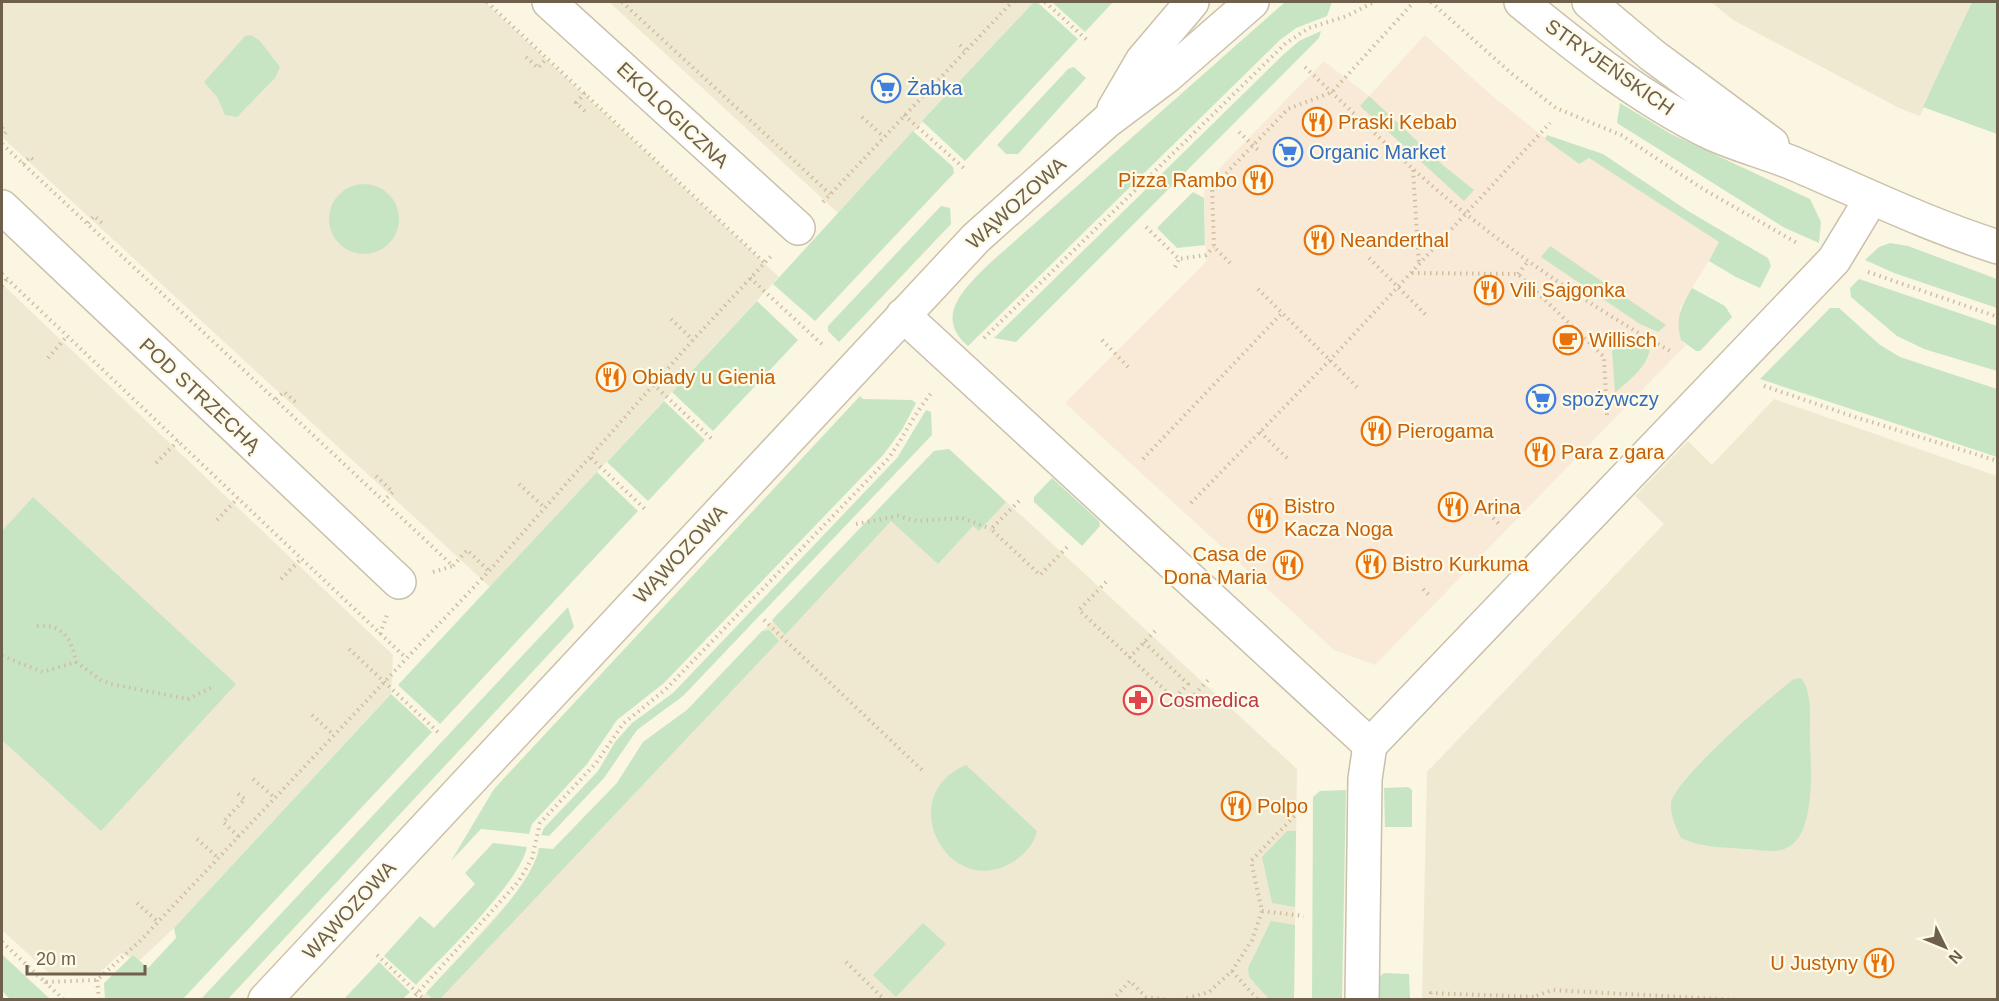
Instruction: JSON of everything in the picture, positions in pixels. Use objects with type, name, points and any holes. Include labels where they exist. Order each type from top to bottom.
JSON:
[{"type":"street","name":"EKOLOGICZNA","points":[[549,2],[798,228]]},
{"type":"street","name":"WĄWOZOWA","points":[[1107,122],[1142,62],[1192,2]]},
{"type":"street","name":"WĄWOZOWA","points":[[265,999],[976,238],[1107,122],[1167,76],[1252,2]]},
{"type":"street","name":"STRYJEŃSKICH","points":[[1521,2],[1574,45],[1651,100],[1712,134],[1803,167],[1922,220],[1998,247]]},
{"type":"street","name":"STRYJEŃSKICH","points":[[1589,2],[1652,55],[1803,167]]},
{"type":"street","points":[[1362,999],[1365,779],[1370,745],[1834,260],[1872,199]]},
{"type":"street","name":"POD STRZECHĄ","points":[[2,207],[399,582]]},
{"type":"street","points":[[903,315],[1370,745]]},
{"type":"path","points":[[488,2],[585,93],[660,168],[765,263]]},
{"type":"path","points":[[622,2],[668,41],[830,194]]},
{"type":"path","points":[[45,981],[97,980],[159,922],[489,571],[591,458],[653,384],[750,278],[1012,2]]},
{"type":"path","points":[[1045,2],[1087,40]]},
{"type":"path","points":[[980,343],[1286,43],[1309,28],[1347,16],[1374,2]]},
{"type":"path","points":[[1431,2],[1511,73],[1556,108],[1621,135],[1703,189],[1807,248]]},
{"type":"path","points":[[1230,262],[1214,247],[1212,188],[1288,109],[1332,92],[1412,4]]},
{"type":"path","points":[[960,45],[966,50]]},
{"type":"path","points":[[526,57],[538,68],[547,58]]},
{"type":"path","points":[[1305,67],[1413,169],[1467,214],[1529,260],[1629,328],[1670,351]]},
{"type":"path","points":[[585,93],[576,103],[588,114]]},
{"type":"path","points":[[904,115],[966,170]]},
{"type":"path","points":[[862,117],[884,137]]},
{"type":"path","points":[[1191,503],[1330,360],[1550,123]]},
{"type":"path","points":[[2,128],[6,132],[2,137]]},
{"type":"path","points":[[1239,132],[1260,152]]},
{"type":"path","points":[[2,144],[453,566],[468,550],[489,571]]},
{"type":"path","points":[[23,164],[30,157],[35,161]]},
{"type":"path","points":[[1413,169],[1419,265]]},
{"type":"path","points":[[87,223],[94,216],[102,223]]},
{"type":"path","points":[[1146,226],[1179,259]]},
{"type":"path","points":[[1179,259],[1206,255],[1214,247]]},
{"type":"path","points":[[1369,258],[1427,316]]},
{"type":"path","points":[[1175,267],[1179,259]]},
{"type":"path","points":[[1518,274],[1529,260]]},
{"type":"path","points":[[1866,272],[1998,317]]},
{"type":"path","points":[[1411,273],[1518,274],[1604,357],[1607,416]]},
{"type":"path","points":[[2,274],[406,658]]},
{"type":"path","points":[[750,278],[826,348]]},
{"type":"path","points":[[2,286],[7,279]]},
{"type":"path","points":[[1258,289],[1358,387]]},
{"type":"path","points":[[1143,459],[1282,313]]},
{"type":"path","points":[[671,319],[693,340]]},
{"type":"path","points":[[48,358],[67,336]]},
{"type":"path","points":[[1102,340],[1130,369]]},
{"type":"path","points":[[653,384],[713,440]]},
{"type":"path","points":[[1761,385],[1855,417],[1998,460]]},
{"type":"path","points":[[411,999],[519,881],[532,858],[540,823],[596,764],[623,724],[666,689],[888,459],[906,434],[919,409],[937,388]]},
{"type":"path","points":[[276,399],[284,392],[298,404]]},
{"type":"path","points":[[616,415],[622,420]]},
{"type":"path","points":[[1260,432],[1288,459]]},
{"type":"path","points":[[156,463],[178,441]]},
{"type":"path","points":[[1562,447],[1569,454]]},
{"type":"path","points":[[591,458],[647,511]]},
{"type":"path","points":[[376,476],[393,492],[384,500]]},
{"type":"path","points":[[519,484],[545,508]]},
{"type":"path","points":[[217,520],[238,498]]},
{"type":"path","points":[[992,529],[1019,501]]},
{"type":"path","points":[[856,524],[890,516],[917,521],[962,518],[992,529],[1040,575],[1068,546]]},
{"type":"path","points":[[1493,518],[1500,525]]},
{"type":"path","points":[[281,579],[301,559]]},
{"type":"path","points":[[1106,582],[1079,610],[1174,699],[1183,707],[1210,678]]},
{"type":"path","points":[[1423,589],[1430,597]]},
{"type":"path","points":[[764,621],[923,771]]},
{"type":"path","points":[[37,626],[47,625],[61,629],[73,644],[76,662],[91,674],[111,684],[188,699],[213,687]]},
{"type":"path","points":[[1130,658],[1157,629]]},
{"type":"path","points":[[1144,642],[1188,684],[1174,699]]},
{"type":"path","points":[[349,649],[440,734]]},
{"type":"path","points":[[2,656],[43,672],[76,662]]},
{"type":"path","points":[[312,716],[334,735]]},
{"type":"path","points":[[253,779],[274,798]]},
{"type":"path","points":[[238,794],[245,799],[223,822],[239,837]]},
{"type":"path","points":[[1181,999],[1209,992],[1232,971],[1252,940],[1262,911],[1251,861],[1305,805]]},
{"type":"path","points":[[196,839],[218,858]]},
{"type":"path","points":[[137,903],[159,922]]},
{"type":"path","points":[[1262,911],[1304,916]]},
{"type":"path","points":[[2,942],[64,999]]},
{"type":"path","points":[[377,955],[425,999]]},
{"type":"path","points":[[846,962],[885,999]]},
{"type":"path","points":[[1232,971],[1258,999]]},
{"type":"path","points":[[97,980],[99,999]]},
{"type":"path","points":[[1112,999],[1130,981],[1146,997],[1168,999]]},
{"type":"path","points":[[1431,999],[1431,993],[1534,998],[1552,990],[1679,998],[1738,999]]},
{"type":"shaded area","points":[[2,2],[485,2],[779,277],[490,587],[2,137]]},
{"type":"shaded area","points":[[609,2],[1034,2],[838,213]]},
{"type":"shaded area","points":[[1711,2],[1972,2],[1920,116],[1901,109],[1733,20]]},
{"type":"shaded area","points":[[1425,35],[1491,95],[1578,164],[1589,158],[1720,242],[1680,308],[1681,340],[1686,345],[1375,665],[1334,650],[1065,403],[1206,262],[1204,184],[1324,61],[1369,96]]},
{"type":"shaded area","points":[[2,284],[393,655],[391,694],[174,928],[139,961],[133,955],[130,958],[121,953],[96,976],[50,974],[2,930]]},
{"type":"shaded area","points":[[1774,399],[1997,476],[1997,999],[1422,1000],[1427,772],[1664,524],[1635,496],[1688,441],[1712,465]]},
{"type":"shaded area","points":[[949,449],[1297,769],[1294,999],[420,1000],[521,888],[537,860],[539,848],[553,849],[617,783],[643,742],[687,710],[935,451]]},
{"type":"green space","points":[[1034,2],[1037,2],[1078,39],[965,161],[922,121]]},
{"type":"green space","points":[[1052,2],[1113,2],[1085,32]]},
{"type":"green space","points":[[1285,2],[1332,2],[1327,16],[1296,28],[1280,40],[968,346],[958,335],[953,324],[953,313],[963,291],[972,281]]},
{"type":"green space","points":[[1972,2],[1997,2],[1997,134],[1923,107]]},
{"type":"green space","points":[[1321,31],[1319,38],[1016,342],[994,338],[1284,54],[1299,41]]},
{"type":"green space","points":[[251,35],[260,41],[280,67],[275,78],[237,117],[225,115],[217,97],[204,82],[245,36]]},
{"type":"green space","points":[[1074,67],[1086,78],[1018,154],[1006,154],[997,145],[1068,69]]},
{"type":"green space","points":[[1369,96],[1444,166],[1474,190],[1464,201],[1360,106]]},
{"type":"green space","points":[[1620,103],[1671,134],[1810,199],[1821,222],[1819,243],[1785,228],[1617,123]]},
{"type":"green space","points":[[913,131],[953,167],[954,173],[815,321],[773,284]]},
{"type":"green space","points":[[1547,135],[1603,154],[1688,211],[1768,258],[1771,266],[1760,288],[1709,261],[1719,242],[1589,158],[1579,164],[1545,139]]},
{"type":"green space","points":[[371,184],[384,190],[393,199],[397,205],[399,219],[397,233],[389,244],[378,252],[357,254],[339,244],[331,233],[329,212],[339,194],[350,186]]},
{"type":"green space","points":[[1193,192],[1204,198],[1205,245],[1177,248],[1157,228]]},
{"type":"green space","points":[[941,206],[950,208],[951,224],[839,342],[828,331],[828,326]]},
{"type":"green space","points":[[1890,243],[1908,246],[1997,279],[1997,308],[1894,273],[1865,260],[1879,247]]},
{"type":"green space","points":[[1550,246],[1666,325],[1658,332],[1640,324],[1541,257]]},
{"type":"green space","points":[[1859,279],[1997,326],[1997,371],[1924,349],[1897,336],[1851,297],[1850,288]]},
{"type":"green space","points":[[1692,288],[1725,306],[1732,317],[1700,351],[1696,351],[1681,340],[1679,332],[1680,313]]},
{"type":"green space","points":[[757,301],[798,340],[713,431],[672,392]]},
{"type":"green space","points":[[1830,308],[1839,308],[1880,345],[1900,357],[1997,389],[1997,457],[1760,379]]},
{"type":"green space","points":[[1628,335],[1650,348],[1641,368],[1615,393],[1612,351]]},
{"type":"green space","points":[[860,396],[863,399],[912,400],[916,403],[903,428],[884,454],[664,683],[617,720],[587,764],[532,824],[529,834],[481,829],[451,861],[494,789]]},
{"type":"green space","points":[[664,401],[705,440],[648,501],[607,462]]},
{"type":"green space","points":[[926,410],[931,412],[932,435],[683,696],[637,730],[604,778],[549,836],[541,835],[544,828],[598,771],[615,742],[632,723],[673,693],[897,458]]},
{"type":"green space","points":[[949,449],[1006,502],[979,531],[973,526],[938,564],[891,521],[785,635],[772,620],[934,451]]},
{"type":"green space","points":[[597,472],[638,511],[440,724],[398,685]]},
{"type":"green space","points":[[1052,478],[1099,521],[1100,526],[1082,546],[1034,502],[1034,497]]},
{"type":"green space","points":[[33,497],[236,684],[101,831],[2,740],[2,531]]},
{"type":"green space","points":[[568,607],[574,627],[228,999],[201,999]]},
{"type":"green space","points":[[769,630],[779,641],[440,999],[433,999],[426,993],[508,903],[523,883],[539,848],[553,849],[617,783],[643,742],[687,710],[762,631]]},
{"type":"green space","points":[[1801,678],[1808,692],[1810,709],[1811,786],[1806,820],[1801,834],[1793,844],[1781,850],[1772,851],[1696,844],[1681,838],[1671,812],[1671,803],[1676,791],[1746,719],[1794,679]]},
{"type":"green space","points":[[391,694],[432,732],[183,999],[105,999],[104,983],[133,955],[148,968],[176,938],[174,928]]},
{"type":"green space","points":[[966,765],[1037,831],[1032,844],[1016,860],[992,870],[970,868],[951,858],[938,841],[931,821],[933,799],[944,780]]},
{"type":"green space","points":[[1408,787],[1412,790],[1412,827],[1385,827],[1384,788]]},
{"type":"green space","points":[[1346,790],[1342,999],[1312,999],[1313,797],[1320,791]]},
{"type":"green space","points":[[1287,831],[1296,831],[1295,907],[1272,903],[1262,857]]},
{"type":"green space","points":[[493,843],[527,847],[521,862],[496,899],[416,985],[384,956],[420,916],[434,928],[475,884],[465,873]]},
{"type":"green space","points":[[1271,921],[1295,925],[1294,999],[1269,999],[1249,977],[1248,968]]},
{"type":"green space","points":[[923,923],[946,944],[896,997],[873,975]]},
{"type":"green space","points":[[2,954],[50,999],[10,999],[2,991]]},
{"type":"green space","points":[[379,962],[410,992],[403,999],[344,999]]},
{"type":"green space","points":[[1384,973],[1409,974],[1410,999],[1379,999],[1379,977]]},
{"type":"place","name":"Żabka","points":[[886,88]]},
{"type":"place","name":"Praski Kebab","points":[[1317,122]]},
{"type":"place","name":"Organic Market","points":[[1288,152]]},
{"type":"place","name":"Pizza Rambo","points":[[1258,180]]},
{"type":"place","name":"Neanderthal","points":[[1319,240]]},
{"type":"place","name":"Vili Sajgonka","points":[[1489,290]]},
{"type":"place","name":"Willisch","points":[[1568,340]]},
{"type":"place","name":"Obiady u Gienia","points":[[611,377]]},
{"type":"place","name":"spożywczy","points":[[1541,399]]},
{"type":"place","name":"Pierogama","points":[[1376,431]]},
{"type":"place","name":"Para z gara","points":[[1540,452]]},
{"type":"place","name":"Arina","points":[[1453,507]]},
{"type":"place","name":"Bistro Kacza Noga","points":[[1263,518]]},
{"type":"place","name":"Bistro Kurkuma","points":[[1371,564]]},
{"type":"place","name":"Casa de Dona Maria","points":[[1288,565]]},
{"type":"place","name":"Cosmedica","points":[[1138,700]]},
{"type":"place","name":"Polpo","points":[[1236,806]]},
{"type":"place","name":"U Justyny","points":[[1879,963]]}]
